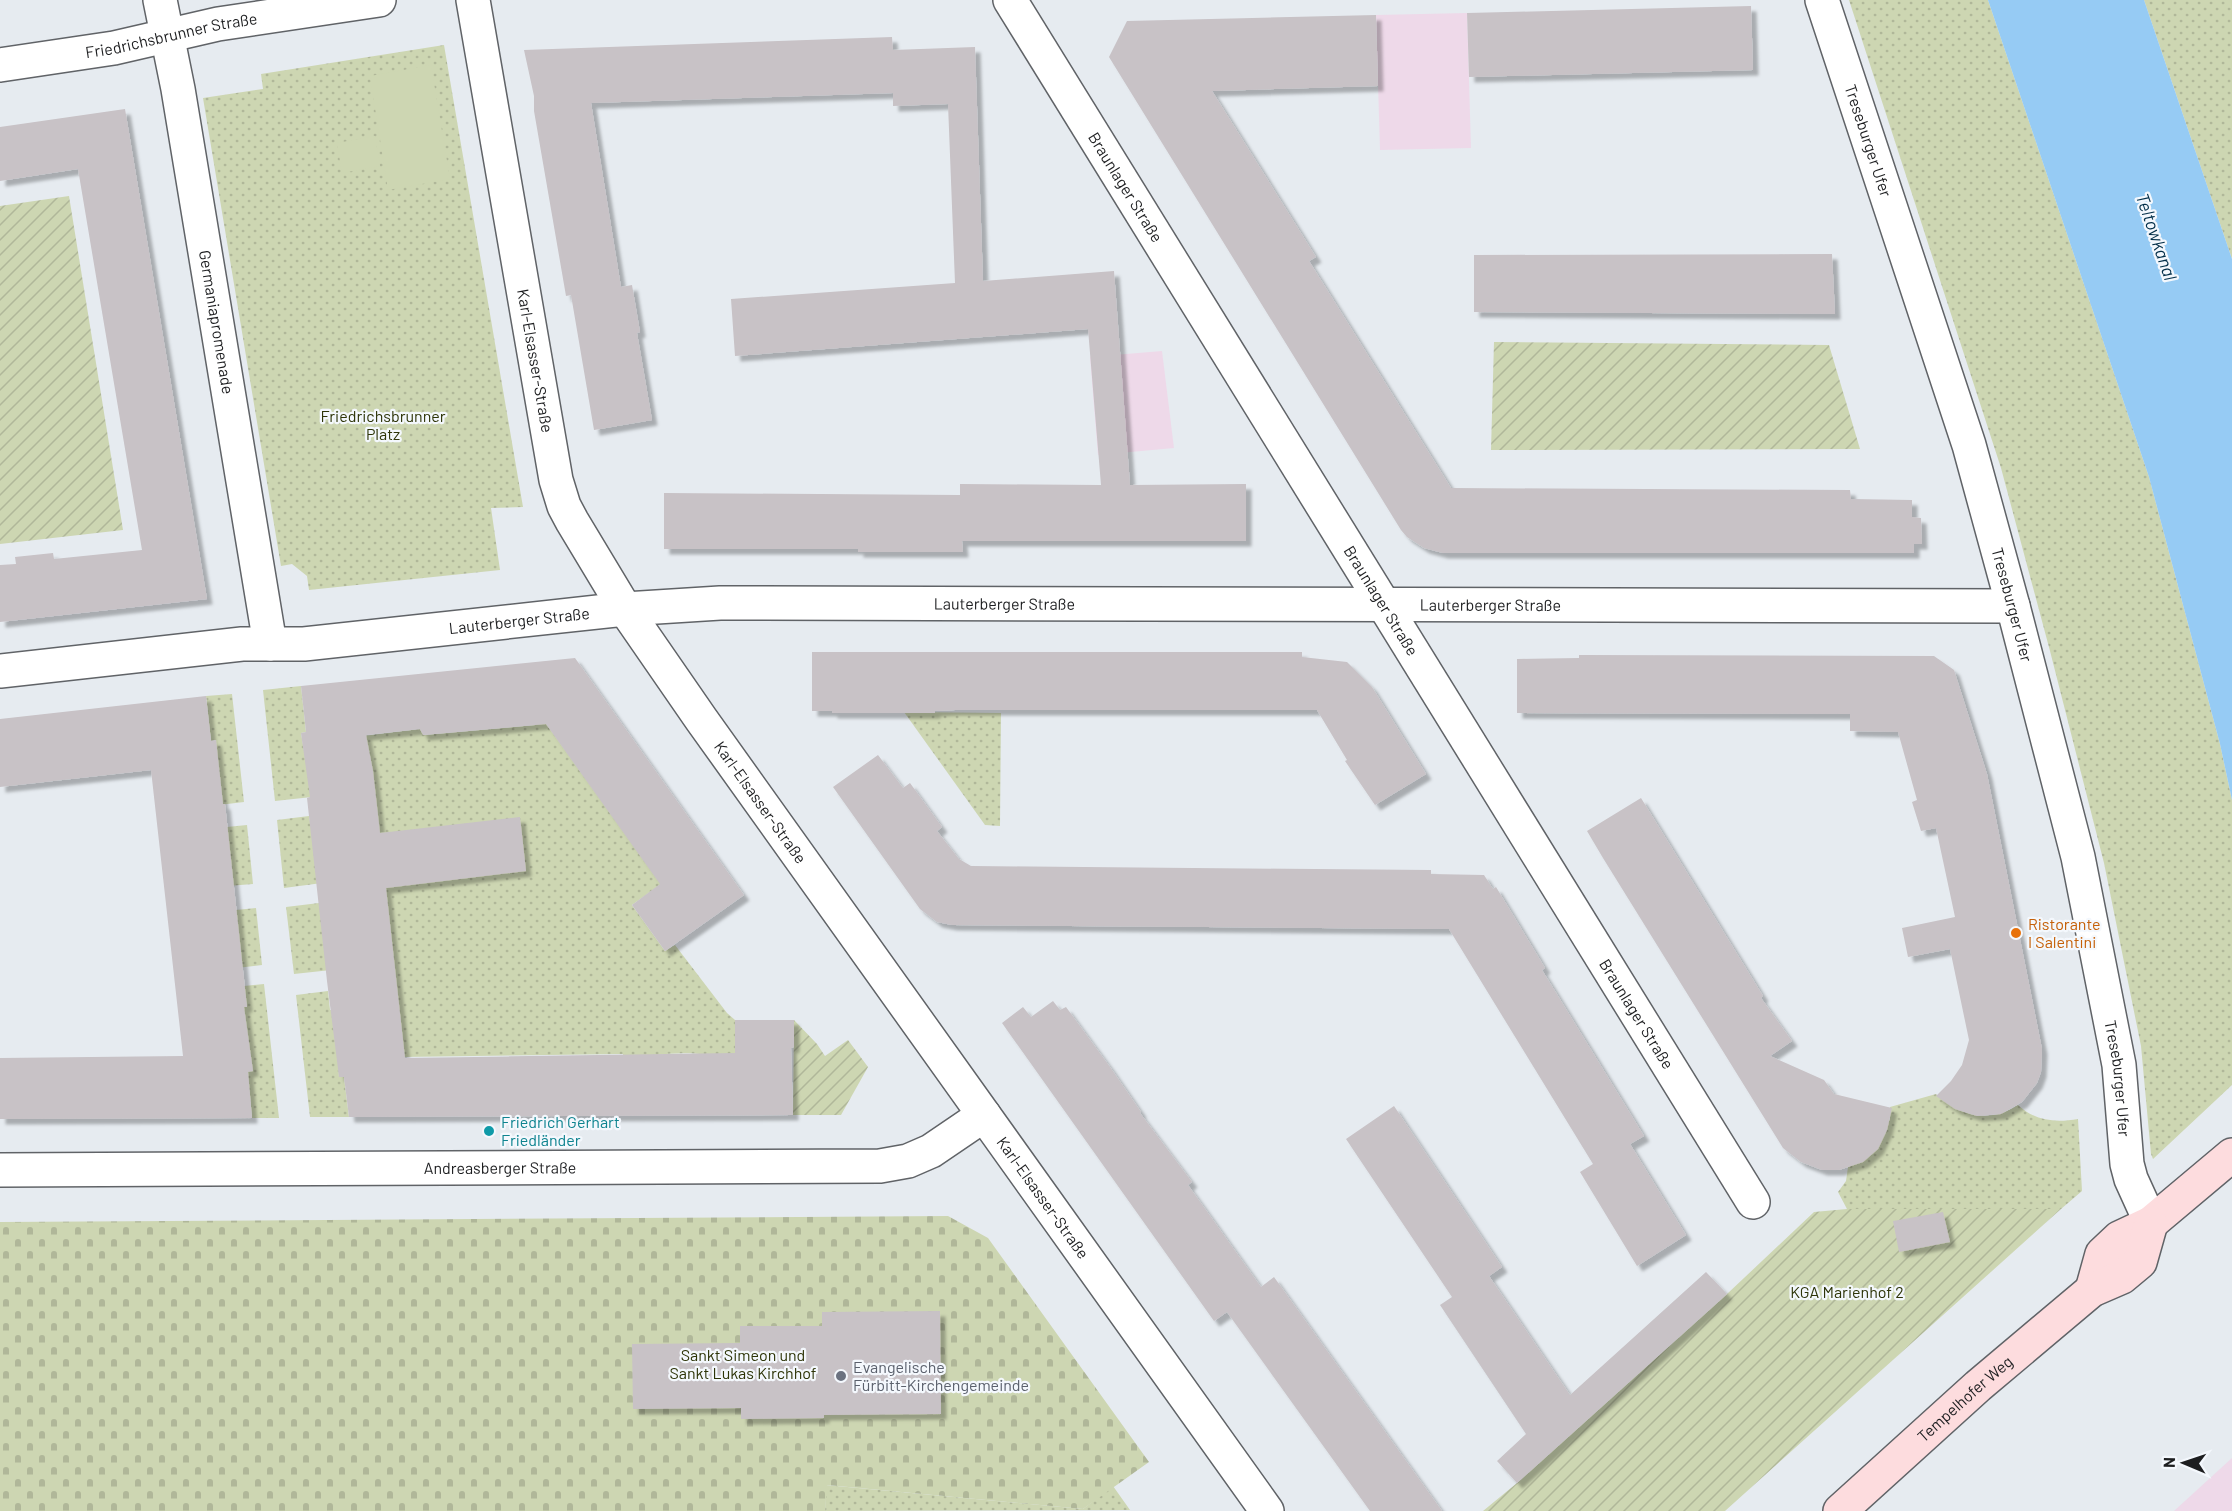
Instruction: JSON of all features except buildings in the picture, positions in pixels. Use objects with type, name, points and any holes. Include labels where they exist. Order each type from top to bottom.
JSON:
[{"type":"street","name":"Germaniapromenade","points":[[160,0],[178,89],[270,644]]},
{"type":"street","name":"Friedrichsbrunner Straße","points":[[0,64],[114,48],[218,24],[379,0]]},
{"type":"street","name":"Karl-Elsasser-Straße","points":[[473,0],[556,480],[564,506],[625,609],[1267,1511]]},
{"type":"street","name":"Braunlager Straße","points":[[1011,0],[1752,1202]]},
{"type":"street","name":"Treseburger Ufer","points":[[1822,0],[1969,445],[2013,606],[2078,857],[2109,1008],[2119,1065],[2129,1172],[2151,1223]]},
{"type":"street","name":"Lauterberger Straße","points":[[0,671],[242,644],[304,644],[625,609],[720,603],[2013,606]]},
{"type":"street","name":"Andreasberger Straße","points":[[0,1170],[880,1166],[908,1161],[931,1151],[984,1115]]},
{"type":"street","points":[[2151,1223],[2223,1162]]},
{"type":"street","name":"Tempelhofer Weg","points":[[1840,1511],[1978,1386],[2092,1290],[2122,1277],[2140,1262],[2151,1223]]},
{"type":"shaded area","points":[[1467,13],[1471,148],[1380,150],[1376,15]]},
{"type":"shaded area","points":[[1162,351],[1174,448],[1098,455],[1090,357]]},
{"type":"shaded area","points":[[2232,1458],[2232,1511],[2174,1511]]},
{"type":"green space","points":[[1849,0],[1988,0],[2149,477],[2220,744],[2232,800],[2232,1085],[2153,1159],[2141,1046],[2104,863],[2050,651],[2001,468]]},
{"type":"green space","points":[[2144,0],[2232,0],[2232,259]]},
{"type":"green space","name":"Friedrichsbrunner Platz","points":[[444,45],[523,507],[491,508],[500,570],[309,590],[307,576],[292,564],[281,566],[203,98],[263,89],[261,74]]},
{"type":"green space","points":[[431,65],[450,179],[388,190],[370,76]]},
{"type":"green space","points":[[375,136],[380,166],[342,173],[337,143]]},
{"type":"green space","points":[[69,196],[123,530],[0,544],[0,206]]},
{"type":"green space","points":[[1494,342],[1829,345],[1860,449],[1491,450]]},
{"type":"green space","points":[[301,686],[306,732],[301,733],[312,797],[275,801],[263,690]]},
{"type":"green space","points":[[232,694],[244,802],[219,805],[216,740],[211,741],[206,696]]},
{"type":"green space","points":[[904,712],[1001,713],[1000,826],[985,825]]},
{"type":"green space","points":[[545,722],[661,884],[632,905],[665,951],[675,945],[727,1013],[735,1020],[735,1061],[693,1053],[665,1054],[623,1062],[623,1054],[401,1057],[363,736],[420,729],[424,735],[535,725]]},
{"type":"green space","points":[[309,816],[322,883],[284,888],[277,820]]},
{"type":"green space","points":[[247,825],[253,884],[228,886],[227,827]]},
{"type":"green space","points":[[319,903],[331,970],[294,974],[286,907]]},
{"type":"green space","points":[[256,908],[262,965],[237,968],[236,910]]},
{"type":"green space","points":[[264,984],[279,1118],[252,1118],[241,1007],[247,1007],[244,986]]},
{"type":"green space","points":[[328,991],[330,1010],[336,1010],[339,1077],[344,1077],[349,1117],[310,1117],[296,995]]},
{"type":"green space","points":[[794,1020],[825,1056],[848,1040],[868,1067],[841,1115],[793,1115]]},
{"type":"green space","points":[[1936,1094],[1955,1108],[1975,1115],[1997,1114],[2018,1105],[2038,1118],[2046,1120],[2078,1119],[2082,1191],[2061,1209],[1847,1209],[1838,1192],[1846,1181],[1848,1167],[1867,1158],[1890,1119],[1890,1107]]},
{"type":"green space","name":"KGA Marienhof 2","points":[[1847,1209],[2061,1209],[1725,1511],[1483,1511],[1727,1294],[1814,1212]]},
{"type":"green space","name":"Sankt Simeon und Sankt Lukas Kirchhof","points":[[948,1216],[988,1238],[1149,1462],[1083,1509],[827,1485],[825,1511],[0,1511],[0,1222]]},
{"type":"green space","points":[[826,1485],[1083,1509],[1113,1486],[1130,1510],[825,1511]]},
{"type":"water","name":"Teltowkanal","points":[[1988,0],[2144,0],[2232,259],[2232,800],[2220,744],[2149,477]]},
{"type":"place","name":"Ristorante I Salentini","points":[[2016,933]]},
{"type":"place","name":"Friedrich Gerhart Friedländer","points":[[489,1131]]},
{"type":"place","name":"Evangelische Fürbitt-Kirchengemeinde","points":[[841,1376]]}]
